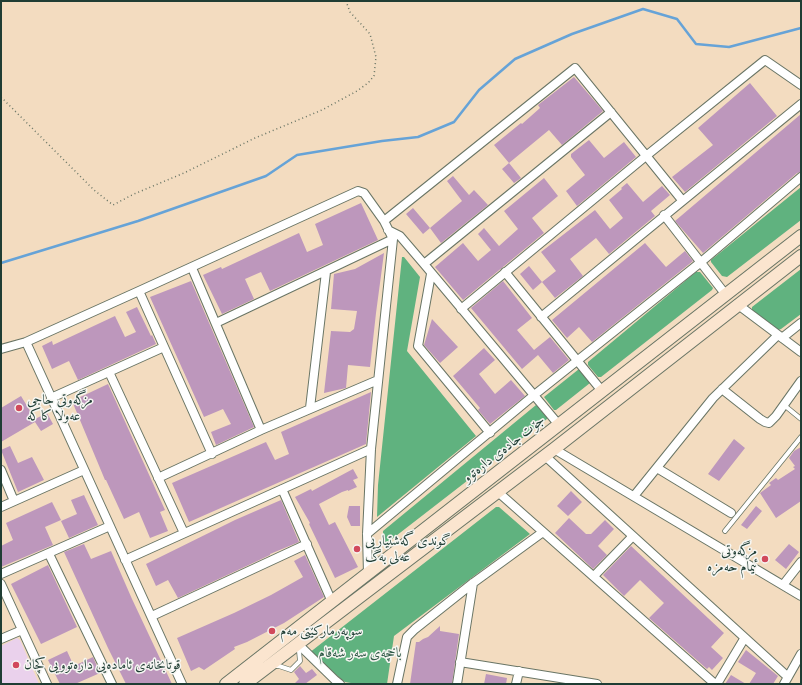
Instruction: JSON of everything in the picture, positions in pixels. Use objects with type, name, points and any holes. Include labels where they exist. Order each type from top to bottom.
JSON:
[{"type":"main road","name":"جۆت جادەی دارەتوو","points":[[226,684],[801,236]]},
{"type":"main road","points":[[245,684],[299,645],[549,452],[737,304],[801,256]]},
{"type":"main road","points":[[485,483],[496,493]]},
{"type":"street","points":[[461,309],[765,60],[801,85]]},
{"type":"street","points":[[384,221],[575,68],[682,200]]},
{"type":"street","points":[[541,317],[801,104]]},
{"type":"street","points":[[424,264],[610,112]]},
{"type":"street","points":[[367,534],[533,396],[701,262],[801,177]]},
{"type":"street","points":[[1,349],[26,342],[139,292],[358,191],[364,193],[384,221],[393,240],[371,449],[367,534],[368,574]]},
{"type":"street","points":[[664,215],[726,294]]},
{"type":"street","points":[[388,230],[400,236],[533,396],[559,425]]},
{"type":"street","points":[[216,323],[393,240]]},
{"type":"street","points":[[192,268],[262,430]]},
{"type":"street","points":[[310,408],[326,272]]},
{"type":"street","points":[[505,272],[602,391]]},
{"type":"street","points":[[431,274],[418,346],[490,433]]},
{"type":"street","points":[[139,292],[212,454]]},
{"type":"street","points":[[737,304],[801,352]]},
{"type":"street","points":[[634,496],[713,398],[780,337],[801,323]]},
{"type":"street","points":[[26,342],[182,684]]},
{"type":"street","points":[[51,398],[164,347]]},
{"type":"street","points":[[109,372],[184,533]]},
{"type":"street","points":[[158,478],[310,408],[378,380]]},
{"type":"street","points":[[722,389],[764,422],[769,423],[801,381]]},
{"type":"street","points":[[125,560],[371,449]]},
{"type":"street","points":[[549,452],[574,461],[801,596]]},
{"type":"street","points":[[549,452],[557,469],[744,639],[786,681],[801,654]]},
{"type":"street","points":[[557,469],[563,461],[574,461]]},
{"type":"street","points":[[657,468],[731,513]]},
{"type":"street","points":[[1,470],[14,501]]},
{"type":"street","points":[[1,507],[84,470]]},
{"type":"street","points":[[282,489],[332,602]]},
{"type":"street","points":[[496,493],[594,576],[716,684],[744,639]]},
{"type":"street","points":[[1,574],[110,526]]},
{"type":"street","points":[[397,684],[407,637],[473,583],[543,532]]},
{"type":"street","points":[[594,576],[632,537]]},
{"type":"street","points":[[152,616],[307,544]]},
{"type":"street","points":[[49,554],[112,684]]},
{"type":"street","points":[[783,586],[801,562]]},
{"type":"street","points":[[457,684],[473,583]]},
{"type":"street","points":[[1,584],[47,684]]},
{"type":"street","points":[[1,639],[22,630]]},
{"type":"street","points":[[299,645],[339,684]]},
{"type":"street","points":[[460,662],[597,684]]},
{"type":"street","points":[[516,684],[518,671]]},
{"type":"lane","points":[[784,405],[801,418]]},
{"type":"lane","points":[[725,531],[801,437]]},
{"type":"lane","points":[[264,669],[275,666],[291,670],[300,661],[299,645]]},
{"type":"path","points":[[1,97],[94,190],[113,205],[134,194],[184,173],[255,138],[322,110],[357,91],[368,83],[374,76],[376,58],[370,34],[350,12],[346,1]]},
{"type":"shaded area","name":"قوتابخانەی ئامادەیی دارەتوویی کچان","points":[[17,638],[20,640],[39,684],[1,684],[1,646]]},
{"type":"green space","points":[[801,187],[801,220],[727,277],[722,276],[711,260]]},
{"type":"green space","points":[[402,257],[404,257],[420,277],[407,351],[476,436],[377,517],[378,485]]},
{"type":"green space","points":[[801,269],[801,314],[778,330],[752,311],[752,307]]},
{"type":"green space","points":[[696,272],[700,272],[713,288],[712,290],[601,377],[598,377],[588,365],[588,362]]},
{"type":"green space","points":[[579,369],[590,383],[556,410],[554,410],[544,397]]},
{"type":"green space","points":[[536,405],[547,417],[547,419],[383,546],[383,531]]},
{"type":"green space","name":"باخچەی سەر شەقام","points":[[496,507],[499,507],[530,534],[394,636],[387,684],[357,684],[345,682],[309,653]]},
{"type":"building","points":[[574,77],[603,111],[562,145],[549,130],[509,163],[494,145],[521,123],[522,124],[540,108],[538,105]]},
{"type":"building","points":[[750,83],[777,116],[685,192],[672,177],[713,145],[698,128]]},
{"type":"building","points":[[801,114],[801,172],[797,173],[703,253],[675,221]]},
{"type":"building","points":[[589,140],[604,158],[624,142],[636,157],[577,206],[566,191],[585,175],[571,157],[571,154]]},
{"type":"building","points":[[509,163],[521,178],[514,183],[502,169]]},
{"type":"building","points":[[453,176],[469,195],[474,190],[488,205],[441,243],[430,228],[462,201],[447,181]]},
{"type":"building","points":[[544,178],[558,196],[532,218],[544,233],[463,300],[435,267],[463,243],[478,261],[491,250],[478,234],[484,228],[499,246],[518,229],[504,211]]},
{"type":"building","points":[[627,183],[643,202],[662,186],[670,195],[651,211],[655,216],[609,254],[596,238],[570,259],[583,276],[555,298],[542,282],[556,271],[541,252],[595,210],[610,229],[623,218],[609,200]]},
{"type":"building","points":[[361,203],[378,240],[270,291],[261,272],[245,279],[254,299],[222,314],[203,275],[221,267],[222,269],[299,233],[307,252],[323,245],[315,224]]},
{"type":"building","points":[[413,208],[430,228],[423,234],[406,214]]},
{"type":"building","points":[[645,243],[666,267],[685,251],[693,261],[592,342],[579,327],[567,338],[552,320]]},
{"type":"building","points":[[384,253],[370,367],[348,365],[346,388],[324,393],[331,331],[350,332],[354,329],[357,311],[331,309],[334,274],[355,269]]},
{"type":"building","points":[[529,266],[542,282],[533,290],[520,274]]},
{"type":"building","points":[[191,281],[254,427],[216,445],[211,432],[231,424],[223,409],[204,417],[150,297]]},
{"type":"building","points":[[503,281],[532,318],[517,330],[534,350],[550,337],[569,360],[553,373],[538,355],[522,369],[471,308]]},
{"type":"building","points":[[137,307],[156,344],[78,380],[69,361],[52,369],[42,346],[52,341],[53,345],[115,316],[125,337],[136,332],[126,312]]},
{"type":"building","points":[[432,319],[458,347],[440,363],[424,345]]},
{"type":"building","points":[[484,348],[495,360],[479,374],[495,394],[511,380],[525,396],[490,424],[478,410],[480,408],[453,376]]},
{"type":"building","points":[[108,384],[165,510],[160,512],[168,531],[150,538],[139,512],[124,519],[105,480],[72,401]]},
{"type":"building","points":[[371,392],[366,444],[189,522],[172,483],[266,442],[275,460],[289,454],[281,432]]},
{"type":"building","points":[[21,396],[35,419],[47,413],[53,424],[41,431],[35,422],[1,442],[1,408]]},
{"type":"building","points":[[734,439],[745,448],[719,481],[708,474]]},
{"type":"building","points":[[10,446],[18,463],[32,457],[44,480],[18,492],[1,450]]},
{"type":"building","points":[[801,447],[801,501],[776,518],[760,493],[771,485],[769,483],[776,478],[778,480],[795,469],[793,467],[795,466],[789,458],[794,451]]},
{"type":"building","points":[[353,469],[358,478],[353,480],[357,487],[342,492],[319,504],[329,525],[335,522],[358,567],[335,578],[309,524],[310,523],[295,497],[311,489],[312,491]]},
{"type":"building","points":[[571,491],[582,502],[568,516],[557,506]]},
{"type":"building","points":[[84,495],[98,525],[69,538],[61,521],[77,514],[71,500]]},
{"type":"building","points":[[281,500],[299,542],[270,554],[178,598],[168,580],[156,586],[146,564],[235,520]]},
{"type":"building","points":[[52,502],[61,520],[45,527],[53,545],[1,567],[1,546],[13,540],[6,523]]},
{"type":"building","points":[[349,506],[360,506],[360,526],[351,526],[347,517]]},
{"type":"building","points":[[756,506],[762,511],[747,529],[741,525]]},
{"type":"building","points":[[569,518],[586,534],[591,534],[605,520],[614,529],[598,546],[607,555],[593,569],[555,533]]},
{"type":"building","points":[[84,544],[91,559],[111,551],[172,684],[126,684],[64,552]]},
{"type":"building","points":[[789,544],[799,552],[786,569],[775,560]]},
{"type":"building","points":[[631,546],[724,633],[711,647],[723,658],[712,670],[709,667],[707,669],[649,618],[664,603],[640,580],[624,596],[603,575]]},
{"type":"building","points":[[305,555],[324,597],[284,623],[234,647],[235,649],[204,670],[199,667],[191,671],[177,638],[234,613],[303,577],[294,561]]},
{"type":"building","points":[[48,565],[77,627],[41,644],[11,584]]},
{"type":"building","points":[[440,626],[440,631],[459,634],[452,684],[410,684],[416,642],[428,637]]},
{"type":"building","points":[[746,650],[778,676],[773,684],[749,684],[756,673],[738,662]]},
{"type":"building","points":[[67,651],[72,662],[76,665],[93,657],[100,673],[75,684],[60,684],[48,660]]},
{"type":"building","points":[[300,666],[306,673],[312,669],[317,675],[305,684],[294,684],[299,679],[294,672]]},
{"type":"building","points":[[486,674],[507,678],[506,684],[484,684]]},
{"type":"building","points":[[731,675],[746,684],[725,684]]},
{"type":"waterway","points":[[1,263],[138,221],[266,176],[297,155],[382,141],[418,137],[454,122],[479,90],[515,59],[572,34],[643,9],[677,19],[696,44],[729,47],[801,28]]},
{"type":"place","name":"مزگەوتی حاجی عەولا کاکە","points":[[19,408]]},
{"type":"place","name":"گوندی گەشتیاریی عەلی بەگ","points":[[357,549]]},
{"type":"place","name":"مزگەوتی ئیمام حەمزە","points":[[765,559]]},
{"type":"place","name":"سوپەرمارکێتی مەم","points":[[272,631]]},
{"type":"place","name":"قوتابخانەی ئامادەیی دارەتوویی کچان","points":[[16,665]]}]
